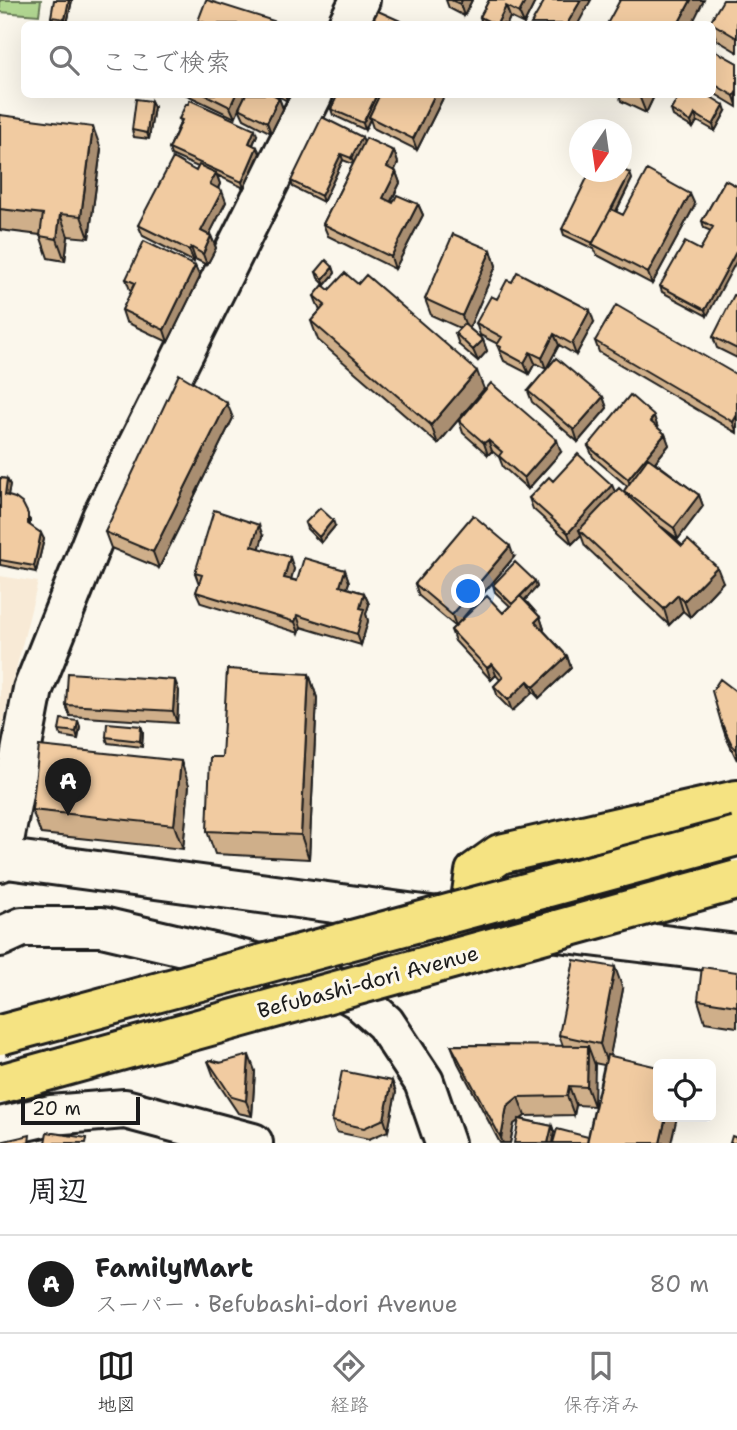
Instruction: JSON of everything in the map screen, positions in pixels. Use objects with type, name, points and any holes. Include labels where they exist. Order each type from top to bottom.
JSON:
[{"type":"highway","points":[[468,921],[475,872],[500,854],[725,803]]},
{"type":"highway","points":[[0,1035],[737,836]]},
{"type":"highway","name":"Befubashi-dori Avenue","points":[[0,1084],[737,880]]},
{"type":"street","points":[[350,21],[360,0]]},
{"type":"street","points":[[311,98],[102,517],[33,690],[0,859],[737,954]]},
{"type":"street","points":[[0,937],[22,927],[102,928],[320,978],[358,999],[384,1023],[424,1083],[445,1143]]},
{"type":"street","points":[[0,1127],[51,1115],[125,1109],[253,1143]]},
{"type":"shaded area","points":[[0,576],[38,582],[0,733]]},
{"type":"green space","points":[[0,0],[41,0],[39,15],[0,12]]},
{"type":"building","points":[[54,0],[69,0],[65,19],[51,17]]},
{"type":"building","points":[[206,0],[273,21],[198,21]]},
{"type":"building","points":[[489,0],[526,0],[519,13],[506,6],[498,21],[488,21],[480,17]]},
{"type":"building","points":[[545,0],[581,0],[569,21],[533,21]]},
{"type":"building","points":[[620,0],[691,0],[680,21],[609,21]]},
{"type":"building","points":[[723,0],[737,0],[737,38],[716,26],[716,21],[711,21]]},
{"type":"building","points":[[378,11],[400,21],[373,21]]},
{"type":"building","points":[[716,51],[737,63],[737,91],[734,96],[716,85]]},
{"type":"building","points":[[212,98],[234,98],[230,107]]},
{"type":"building","points":[[244,98],[279,98],[267,122],[239,108]]},
{"type":"building","points":[[336,98],[375,98],[363,123],[331,109]]},
{"type":"building","points":[[378,98],[433,98],[413,139],[369,117]]},
{"type":"building","points":[[678,98],[713,98],[724,105],[713,125],[695,114],[691,122],[671,110]]},
{"type":"building","points":[[136,99],[151,101],[147,133],[132,130]]},
{"type":"building","points":[[190,100],[255,129],[249,143],[257,147],[242,182],[169,149],[182,120],[179,119]]},
{"type":"building","points":[[0,115],[93,127],[81,216],[60,214],[57,239],[40,236],[43,214],[0,209]]},
{"type":"building","points":[[322,117],[362,137],[351,158],[341,154],[321,196],[291,181]]},
{"type":"building","points":[[366,138],[394,151],[387,167],[396,172],[383,198],[393,203],[397,195],[418,204],[391,257],[323,224]]},
{"type":"building","points":[[173,158],[196,171],[199,165],[216,173],[210,184],[222,191],[201,231],[211,236],[203,254],[138,225]]},
{"type":"building","points":[[647,170],[690,194],[648,273],[592,244],[611,209],[623,215]]},
{"type":"building","points":[[725,180],[737,186],[737,250],[705,310],[660,286],[685,242],[700,250],[713,227],[702,221]]},
{"type":"building","points":[[585,182],[625,182],[593,243],[562,229]]},
{"type":"building","points":[[453,234],[491,250],[462,316],[425,299]]},
{"type":"building","points":[[144,241],[195,266],[164,330],[122,310],[135,283],[126,279]]},
{"type":"building","points":[[326,260],[333,267],[323,279],[316,272]]},
{"type":"building","points":[[517,272],[590,310],[572,344],[554,334],[542,358],[530,352],[524,363],[500,350],[501,347],[497,345],[502,337],[476,323],[491,296],[497,299],[507,280],[512,282]]},
{"type":"building","points":[[345,273],[358,284],[366,275],[477,371],[431,425],[311,321],[325,305],[314,296],[323,285],[329,290]]},
{"type":"building","points":[[734,295],[737,296],[737,349],[713,337]]},
{"type":"building","points":[[616,305],[737,375],[737,415],[733,422],[595,341]]},
{"type":"building","points":[[464,324],[483,340],[473,350],[455,333]]},
{"type":"building","points":[[556,358],[603,397],[574,430],[528,391]]},
{"type":"building","points":[[179,374],[227,403],[153,552],[105,532]]},
{"type":"building","points":[[491,383],[557,440],[524,478],[499,456],[502,452],[488,440],[484,443],[459,421]]},
{"type":"building","points":[[630,395],[654,416],[650,421],[665,434],[628,479],[588,446]]},
{"type":"building","points":[[578,454],[612,485],[568,533],[529,498],[549,477],[553,481]]},
{"type":"building","points":[[648,458],[699,495],[674,528],[624,491]]},
{"type":"building","points":[[0,478],[7,479],[5,495],[23,504],[28,514],[28,524],[41,533],[34,566],[0,560]]},
{"type":"building","points":[[619,488],[682,546],[688,540],[717,567],[684,601],[678,595],[664,609],[579,530]]},
{"type":"building","points":[[320,508],[333,520],[319,537],[305,523]]},
{"type":"building","points":[[214,510],[259,525],[252,546],[290,557],[284,578],[297,581],[304,558],[345,570],[340,586],[364,593],[360,608],[364,609],[357,634],[297,615],[295,622],[196,592],[202,575],[195,573]]},
{"type":"building","points":[[473,515],[510,546],[452,615],[415,584]]},
{"type":"building","points":[[515,562],[535,581],[512,604],[493,585]]},
{"type":"building","points":[[487,596],[503,613],[520,596],[540,617],[535,622],[567,656],[534,687],[528,681],[508,700],[494,686],[503,677],[492,664],[487,668],[451,630]]},
{"type":"building","points":[[227,669],[309,674],[301,835],[207,831],[210,757],[222,757]]},
{"type":"building","points":[[68,673],[175,680],[173,711],[66,705]]},
{"type":"building","points":[[720,679],[737,692],[737,750],[721,722],[712,691]]},
{"type":"building","points":[[61,719],[78,721],[76,732],[59,730]]},
{"type":"building","points":[[107,723],[141,726],[140,741],[106,737]]},
{"type":"building","points":[[39,746],[181,761],[174,825],[32,810]]},
{"type":"building","points":[[574,960],[615,967],[600,1044],[559,1035]]},
{"type":"building","points":[[702,967],[737,972],[737,1006],[698,1000]]},
{"type":"building","points":[[451,1045],[588,1046],[587,1087],[569,1086],[567,1096],[518,1097],[507,1106],[501,1138]]},
{"type":"building","points":[[249,1055],[246,1101],[232,1097],[208,1061],[220,1063]]},
{"type":"building","points":[[607,1055],[653,1066],[653,1122],[665,1122],[660,1143],[587,1143]]},
{"type":"building","points":[[342,1071],[392,1081],[384,1119],[364,1128],[332,1121]]},
{"type":"building","points":[[519,1119],[552,1126],[548,1143],[514,1143]]},
{"type":"building","points":[[557,1129],[588,1137],[587,1143],[553,1143]]},
{"type":"building","points":[[47,1132],[87,1138],[86,1143],[45,1143]]},
{"type":"building","points":[[30,1135],[29,1143],[0,1143],[0,1142]]},
{"type":"building","points":[[732,1136],[737,1138],[737,1143],[730,1143]]},
{"type":"place","name":"FamilyMart","points":[[68,816]]}]
